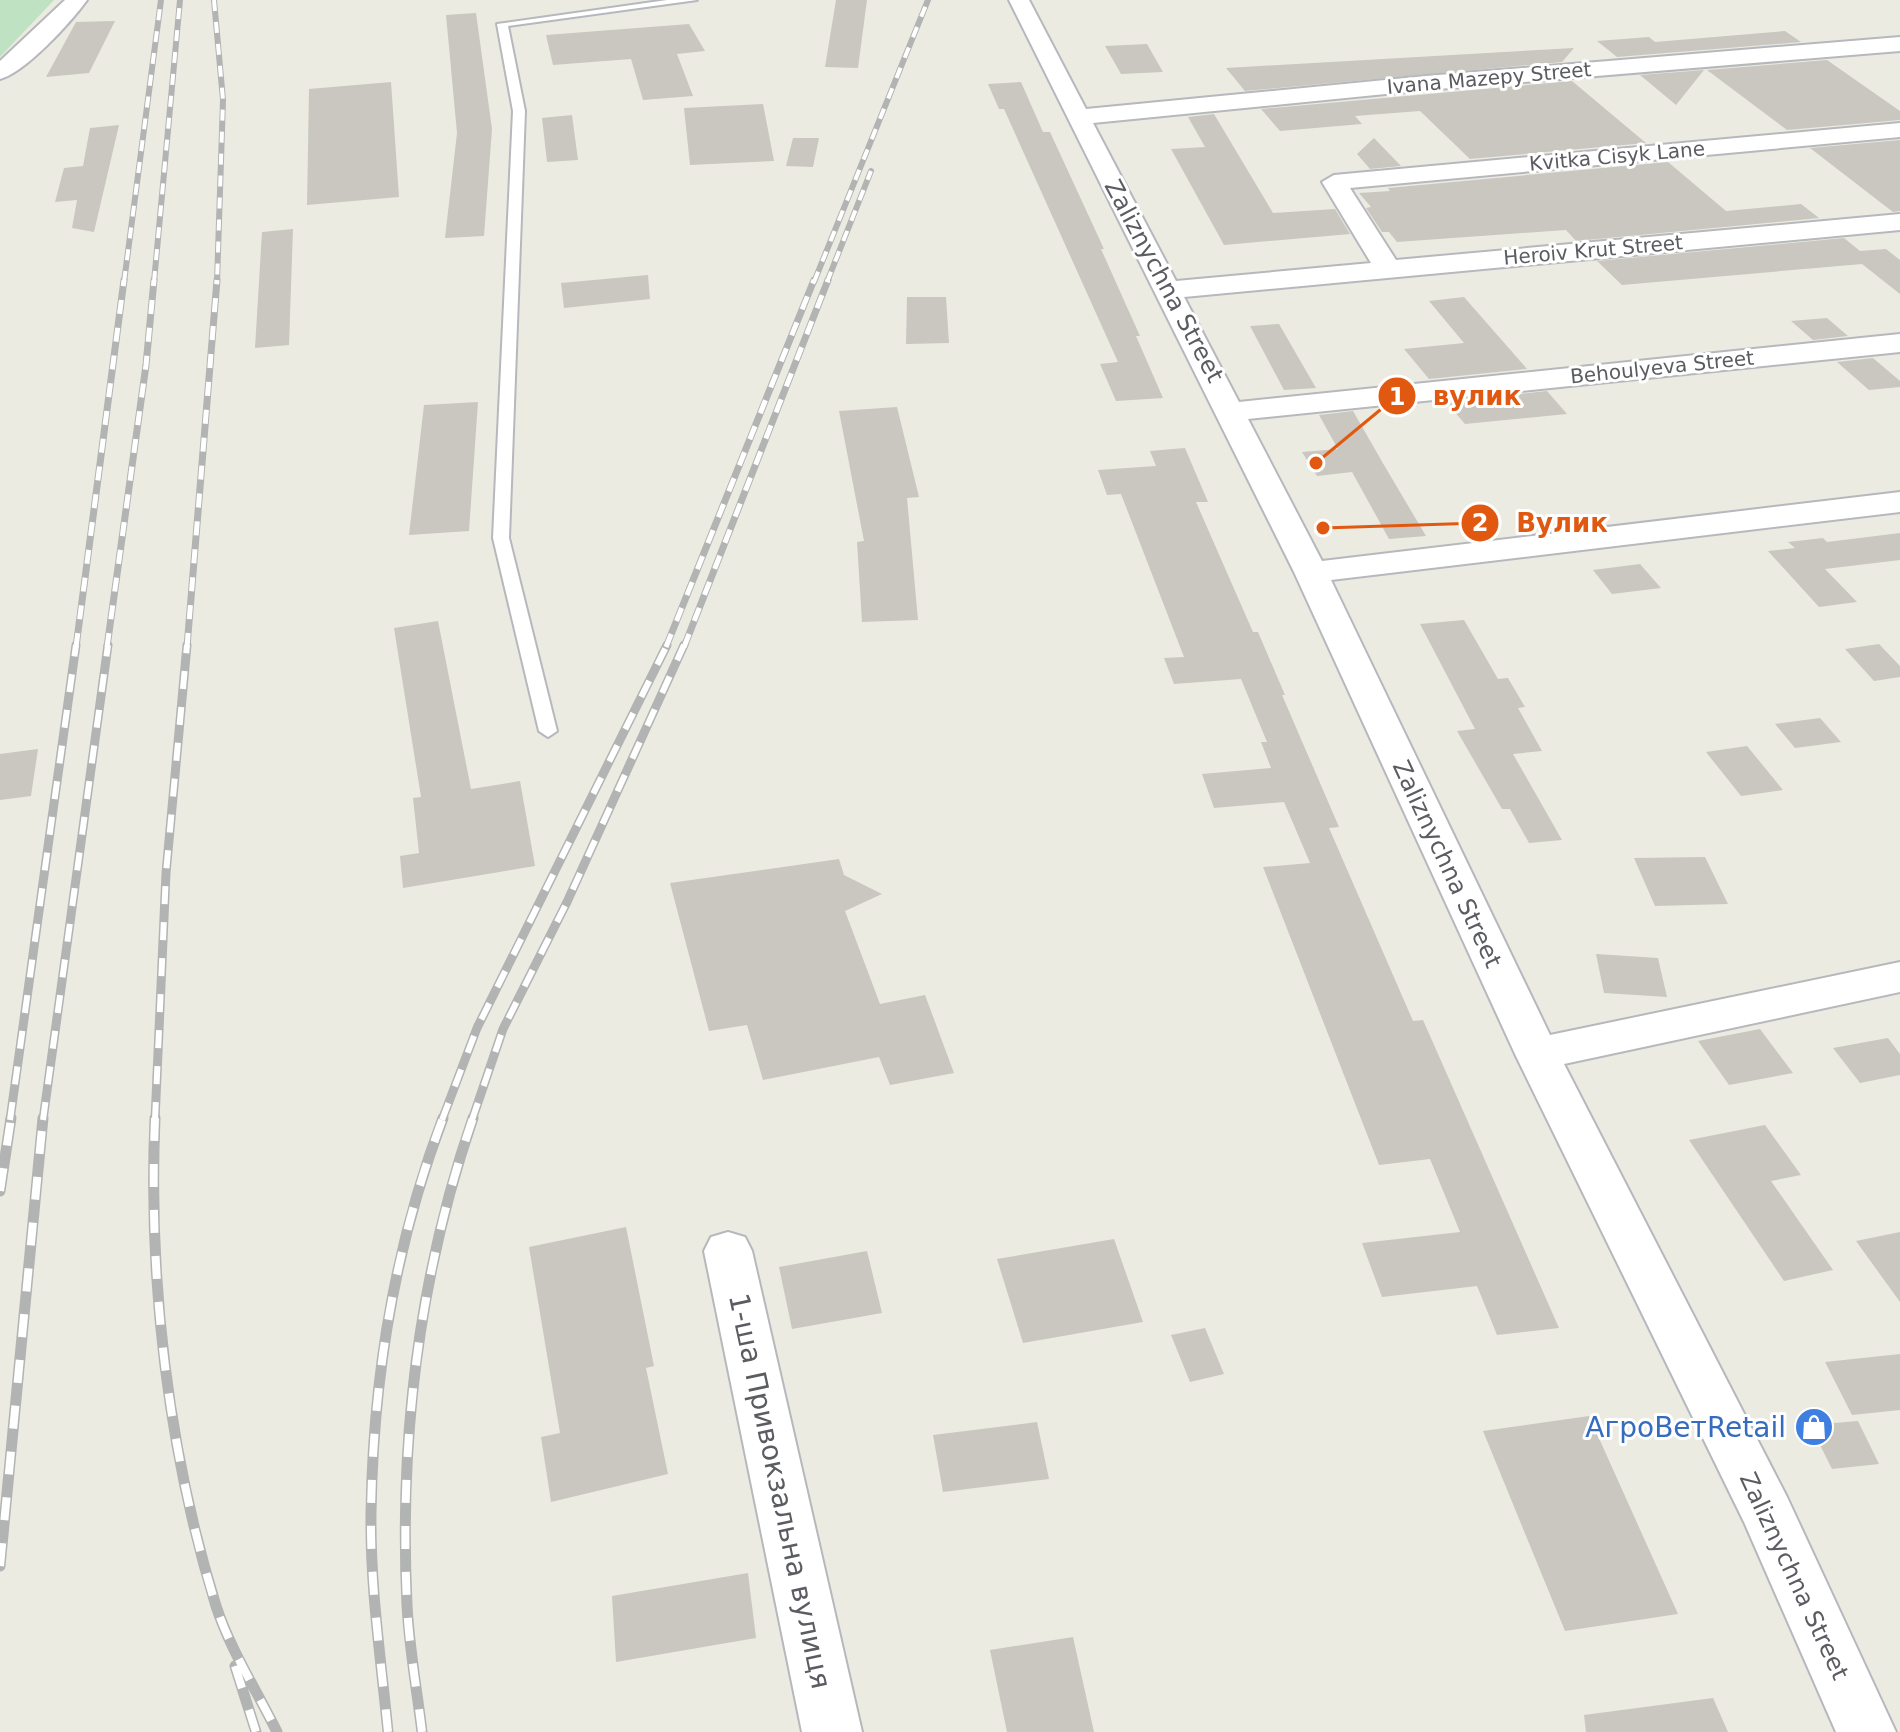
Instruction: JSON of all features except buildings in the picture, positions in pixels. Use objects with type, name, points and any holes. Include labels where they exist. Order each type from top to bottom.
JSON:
[{"type":"street","points":[[0,72],[35,43],[77,0]]},
{"type":"street","name":"Zaliznychna Street","points":[[1019,0],[1311,572],[1537,1054],[1768,1514],[1866,1732]]},
{"type":"street","name":"Ivana Mazepy Street","points":[[1079,117],[1900,44]]},
{"type":"street","name":"Kvitka Cisyk Lane","points":[[1388,269],[1334,182],[1900,130]]},
{"type":"street","name":"Heroiv Krut Street","points":[[1169,290],[1900,222]]},
{"type":"street","name":"Behoulyeva Street","points":[[1232,412],[1900,343]]},
{"type":"street","points":[[1311,572],[1900,502]]},
{"type":"street","points":[[1537,1054],[1900,977]]},
{"type":"street","name":"1-ша Привокзальна вулиця","points":[[728,1251],[832,1732]]},
{"type":"lane","points":[[548,731],[501,538],[519,111],[502,24],[692,0]]},
{"type":"green space","points":[[0,0],[54,0],[0,57]]},
{"type":"railway","points":[[124,282],[161,0]]},
{"type":"railway","points":[[154,282],[180,0]]},
{"type":"railway","points":[[214,0],[223,100],[217,282]]},
{"type":"railway","points":[[814,282],[928,0]]},
{"type":"railway","points":[[827,282],[871,171]]},
{"type":"railway","points":[[76,647],[124,280]]},
{"type":"railway","points":[[107,647],[146,365],[154,280]]},
{"type":"railway","points":[[187,647],[217,280]]},
{"type":"railway","points":[[666,647],[814,280]]},
{"type":"railway","points":[[684,647],[828,280]]},
{"type":"railway","points":[[10,1120],[76,645]]},
{"type":"railway","points":[[43,1120],[108,645]]},
{"type":"railway","points":[[155,1120],[166,873],[187,645]]},
{"type":"railway","points":[[442,1120],[477,1028],[667,645]]},
{"type":"railway","points":[[472,1120],[503,1029],[567,902],[684,645]]},
{"type":"railway","points":[[0,1191],[11,1118]]},
{"type":"railway","points":[[0,1566],[43,1118]]},
{"type":"railway","points":[[155,1118],[155,1241],[159,1303],[165,1365],[185,1487],[222,1622],[277,1732]]},
{"type":"railway","points":[[388,1732],[372,1568],[371,1513],[376,1412],[400,1262],[426,1166],[443,1118]]},
{"type":"railway","points":[[422,1732],[407,1605],[405,1543],[410,1419],[426,1297],[454,1177],[473,1118]]},
{"type":"railway","points":[[235,1666],[256,1732]]},
{"type":"place","name":"вулик","points":[[1316,463]]},
{"type":"place","name":"Вулик","points":[[1323,528]]},
{"type":"place","name":"АгроВетRetail","points":[[1814,1427]]}]
